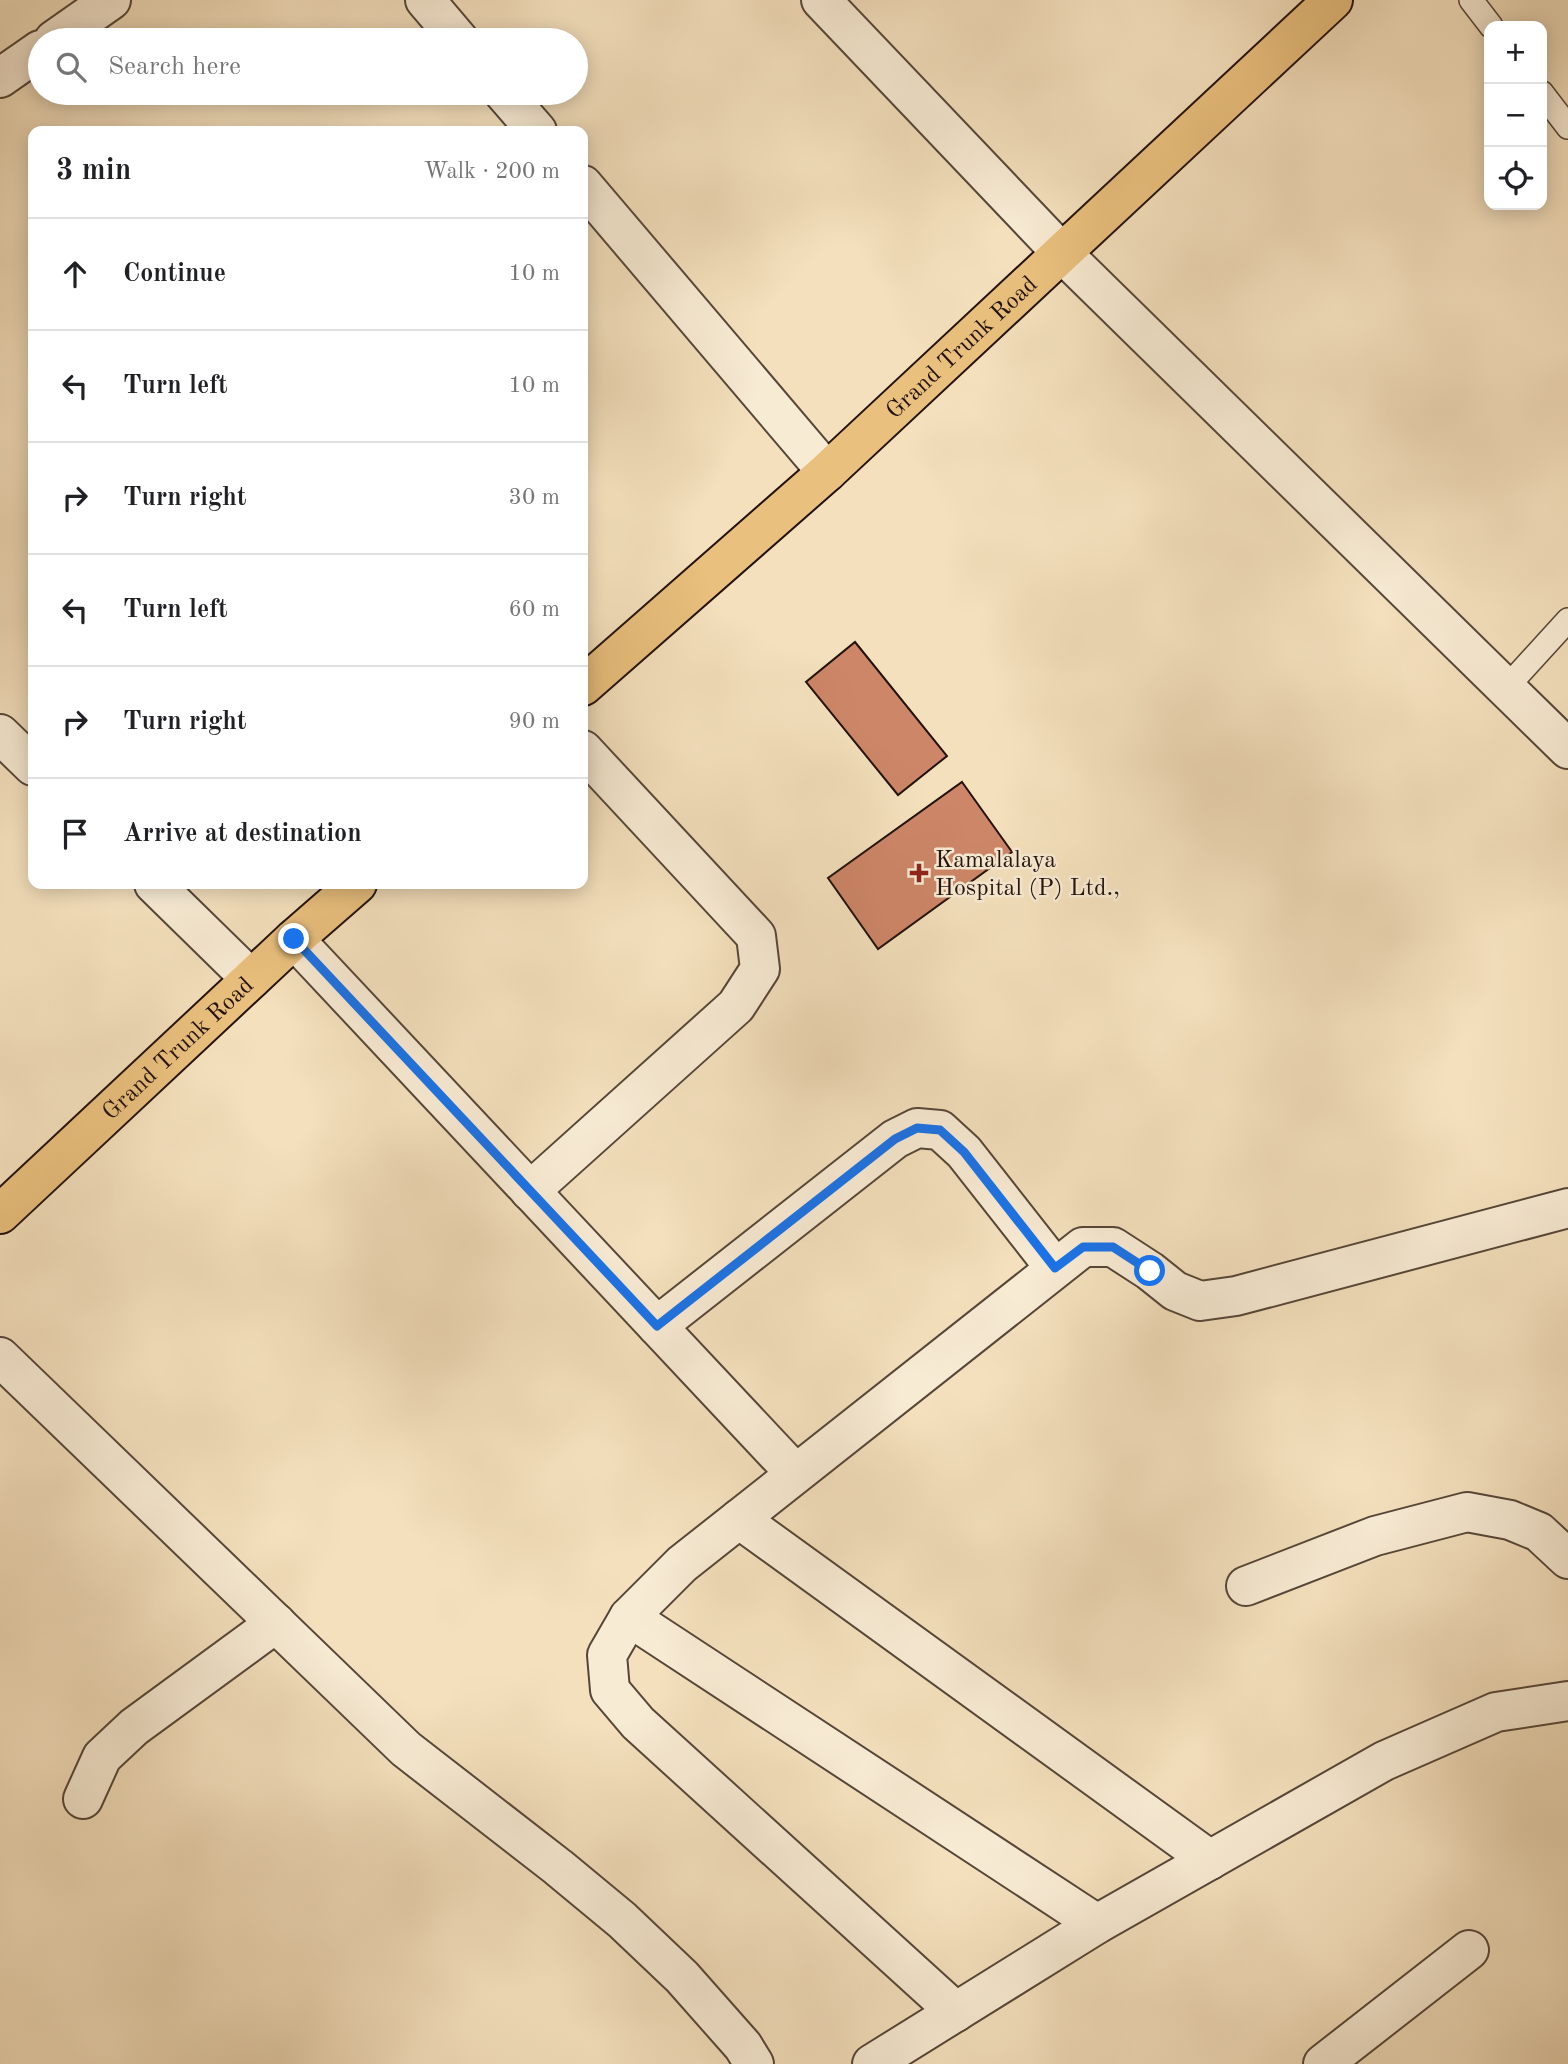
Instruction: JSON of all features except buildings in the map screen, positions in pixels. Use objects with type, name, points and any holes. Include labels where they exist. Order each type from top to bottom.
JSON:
[{"type":"main road","name":"Grand Trunk Road","points":[[588,682],[827,472],[1333,0]]},
{"type":"main road","name":"Grand Trunk Road","points":[[0,1214],[294,939],[351,889]]},
{"type":"street","points":[[71,28],[111,0]]},
{"type":"street","points":[[425,0],[449,28]]},
{"type":"street","points":[[821,0],[1062,253],[1568,749]]},
{"type":"street","points":[[0,78],[28,58]]},
{"type":"street","points":[[514,105],[533,126]]},
{"type":"street","points":[[588,191],[827,472]]},
{"type":"street","points":[[0,734],[28,761]]},
{"type":"street","points":[[530,1191],[736,1006],[760,969],[756,936],[588,755]]},
{"type":"street","points":[[158,889],[251,979]]},
{"type":"street","points":[[294,939],[796,1473]]},
{"type":"street","points":[[657,1326],[895,1139],[917,1128],[940,1130],[964,1152],[1055,1268]]},
{"type":"street","points":[[957,2012],[638,1723],[610,1690],[607,1656],[629,1617],[682,1564],[1083,1247],[1113,1247],[1175,1291],[1200,1301],[1236,1296],[1568,1208]]},
{"type":"street","points":[[0,1357],[407,1749],[622,1920],[682,1977],[743,2046],[754,2064]]},
{"type":"street","points":[[1246,1586],[1375,1536],[1467,1512],[1510,1520],[1539,1532],[1568,1559]]},
{"type":"street","points":[[739,1519],[1210,1860]]},
{"type":"street","points":[[629,1617],[1097,1924]]},
{"type":"street","points":[[83,1799],[102,1757],[134,1727],[276,1623]]},
{"type":"street","points":[[872,2064],[1097,1924],[1384,1761],[1496,1712],[1568,1701]]},
{"type":"street","points":[[1323,2064],[1469,1950]]},
{"type":"lane","points":[[1471,0],[1487,21]]},
{"type":"lane","points":[[1547,100],[1568,127]]},
{"type":"lane","points":[[1506,688],[1568,620]]},
{"type":"place","name":"Kamalalaya Hospital (P) Ltd.,","points":[[919,873]]},
{"type":"route","points":[[294,939],[657,1326],[895,1139],[917,1128],[940,1130],[964,1152],[1055,1268],[1083,1247],[1113,1247],[1150,1271]]}]
